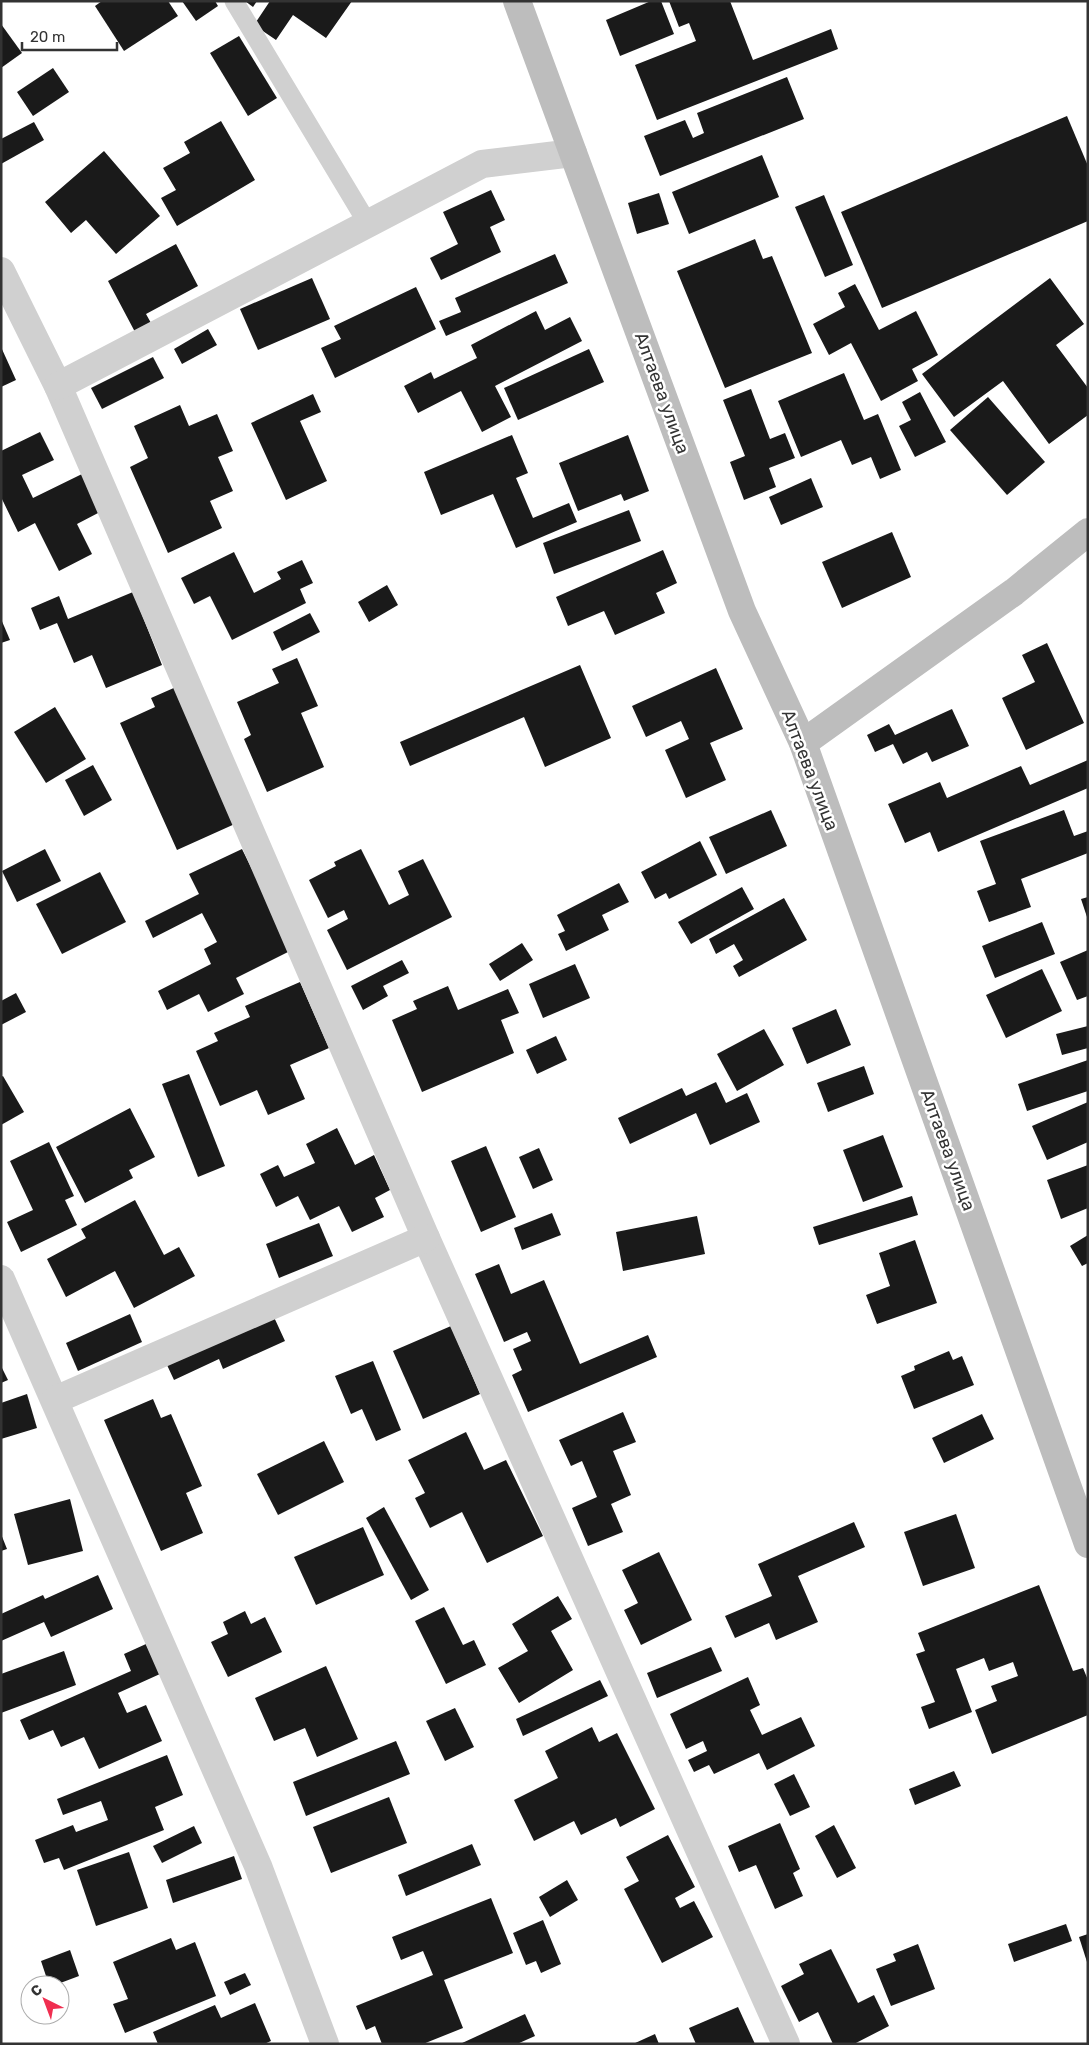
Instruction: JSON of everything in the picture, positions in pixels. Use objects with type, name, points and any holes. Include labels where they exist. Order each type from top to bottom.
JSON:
[{"type":"street","name":"Алтаева улица","points":[[517,1],[742,611],[803,743],[1088,1544]]},
{"type":"street","points":[[58,386],[482,164],[573,153]]},
{"type":"street","points":[[1,271],[58,386],[426,1238],[786,2044]]},
{"type":"street","points":[[803,743],[1014,592],[1088,532]]},
{"type":"street","points":[[55,1400],[426,1238]]},
{"type":"street","points":[[1,1279],[258,1866],[325,2044]]},
{"type":"lane","points":[[234,1],[368,224]]},
{"type":"building","points":[[102,1],[168,1],[178,16],[124,51],[95,6]]},
{"type":"building","points":[[182,1],[215,1],[218,6],[196,21]]},
{"type":"building","points":[[245,1],[257,1],[253,7]]},
{"type":"building","points":[[270,1],[352,1],[326,38],[293,15],[276,40],[254,25]]},
{"type":"building","points":[[651,1],[661,1],[674,34],[620,56],[606,20]]},
{"type":"building","points":[[669,1],[730,1],[753,60],[831,29],[838,49],[657,120],[635,65],[696,41],[689,23],[679,27]]},
{"type":"building","points":[[1,24],[22,53],[1,68]]},
{"type":"building","points":[[239,36],[277,98],[248,116],[210,53]]},
{"type":"building","points":[[53,68],[69,92],[33,116],[17,92]]},
{"type":"building","points":[[787,77],[804,119],[660,176],[644,136],[685,120],[693,138],[704,133],[697,113]]},
{"type":"building","points":[[1067,116],[1088,166],[1088,221],[882,308],[841,212]]},
{"type":"building","points":[[221,121],[255,180],[177,226],[161,198],[176,190],[163,168],[190,153],[184,142]]},
{"type":"building","points":[[34,122],[44,140],[1,164],[1,139]]},
{"type":"building","points":[[104,151],[160,216],[116,254],[86,220],[71,233],[45,202]]},
{"type":"building","points":[[762,155],[779,197],[689,234],[672,192]]},
{"type":"building","points":[[491,190],[505,220],[490,227],[501,252],[441,280],[430,258],[458,244],[443,212]]},
{"type":"building","points":[[659,193],[669,224],[637,234],[628,203]]},
{"type":"building","points":[[824,195],[853,265],[825,277],[795,207]]},
{"type":"building","points":[[755,239],[763,259],[772,256],[812,353],[725,388],[677,271]]},
{"type":"building","points":[[176,244],[198,286],[146,314],[151,323],[135,332],[108,281]]},
{"type":"building","points":[[555,254],[568,283],[446,336],[439,321],[461,312],[455,298]]},
{"type":"building","points":[[312,278],[330,319],[258,350],[240,309]]},
{"type":"building","points":[[1050,278],[1084,324],[1056,345],[1088,388],[1088,415],[1049,444],[1003,381],[954,417],[922,374]]},
{"type":"building","points":[[855,284],[879,330],[916,311],[938,355],[912,369],[918,381],[881,401],[851,343],[829,355],[813,324],[845,307],[838,293]]},
{"type":"building","points":[[416,287],[436,329],[335,378],[321,348],[341,339],[334,326]]},
{"type":"building","points":[[536,311],[545,330],[570,317],[582,341],[495,386],[511,417],[482,432],[461,391],[418,413],[404,386],[431,372],[434,379],[477,358],[471,345]]},
{"type":"building","points":[[208,329],[217,345],[182,364],[174,349]]},
{"type":"building","points":[[1,347],[16,380],[1,387]]},
{"type":"building","points":[[589,349],[604,382],[518,420],[504,388]]},
{"type":"building","points":[[153,357],[164,378],[102,409],[91,388]]},
{"type":"building","points":[[844,373],[864,420],[878,414],[901,470],[880,479],[871,457],[852,465],[841,440],[801,457],[778,401]]},
{"type":"building","points":[[751,389],[770,439],[785,433],[795,458],[769,468],[776,487],[744,500],[730,462],[745,456],[723,400]]},
{"type":"building","points":[[920,392],[946,442],[915,457],[899,426],[911,420],[902,402]]},
{"type":"building","points":[[313,394],[321,412],[300,421],[327,481],[286,500],[251,423]]},
{"type":"building","points":[[988,397],[1045,462],[1007,495],[950,430]]},
{"type":"building","points":[[180,405],[189,426],[217,414],[233,451],[218,457],[233,491],[210,501],[222,528],[168,553],[130,467],[148,458],[134,426]]},
{"type":"building","points":[[40,432],[54,460],[22,475],[33,498],[82,474],[100,512],[77,524],[92,554],[59,571],[35,523],[18,532],[1,497],[1,451]]},
{"type":"building","points":[[512,435],[528,473],[516,478],[533,518],[569,503],[577,522],[516,548],[493,494],[441,515],[424,472]]},
{"type":"building","points":[[628,435],[649,491],[624,501],[621,494],[578,511],[559,463]]},
{"type":"building","points":[[811,478],[823,507],[781,525],[769,497]]},
{"type":"building","points":[[629,510],[641,541],[554,574],[543,543]]},
{"type":"building","points":[[892,532],[911,577],[842,608],[822,562]]},
{"type":"building","points":[[663,550],[677,583],[656,593],[665,613],[615,635],[604,611],[568,626],[556,597]]},
{"type":"building","points":[[234,552],[254,593],[281,579],[277,572],[302,560],[313,583],[300,589],[306,603],[232,640],[210,596],[194,604],[181,578]]},
{"type":"building","points":[[387,585],[398,605],[369,622],[358,602]]},
{"type":"building","points":[[133,592],[162,665],[106,688],[92,655],[74,663],[57,623],[40,630],[31,608],[59,596],[68,619]]},
{"type":"building","points":[[310,613],[320,632],[282,651],[273,632]]},
{"type":"building","points":[[1,619],[10,640],[1,643]]},
{"type":"building","points":[[1047,643],[1084,723],[1026,750],[1002,698],[1035,682],[1022,655]]},
{"type":"building","points":[[297,658],[318,706],[301,713],[324,767],[267,792],[244,739],[251,735],[237,702],[279,683],[272,669]]},
{"type":"building","points":[[580,665],[611,738],[545,767],[524,717],[410,766],[400,742]]},
{"type":"building","points":[[716,668],[743,729],[710,743],[726,780],[686,798],[665,750],[689,739],[681,721],[646,737],[632,706]]},
{"type":"building","points":[[176,687],[237,823],[177,850],[120,723],[155,707],[151,698]]},
{"type":"building","points":[[55,707],[86,759],[46,783],[14,732]]},
{"type":"building","points":[[952,709],[969,746],[932,762],[927,752],[903,764],[893,744],[875,752],[867,735],[889,724],[895,735]]},
{"type":"building","points":[[1088,760],[1088,788],[938,852],[930,832],[905,843],[888,804],[940,782],[947,798],[1021,766],[1030,785]]},
{"type":"building","points":[[93,765],[112,800],[84,816],[65,780]]},
{"type":"building","points":[[771,810],[787,846],[726,874],[709,837]]},
{"type":"building","points":[[1064,810],[1074,836],[1088,831],[1088,853],[1021,879],[1031,907],[989,922],[977,891],[996,884],[980,841]]},
{"type":"building","points":[[700,841],[717,875],[669,899],[666,893],[655,899],[641,872]]},
{"type":"building","points":[[45,849],[61,881],[17,902],[2,871]]},
{"type":"building","points":[[242,849],[292,950],[236,978],[244,994],[208,1012],[199,994],[167,1010],[158,991],[211,964],[204,949],[217,942],[202,913],[153,938],[145,921],[199,894],[189,874]]},
{"type":"building","points":[[361,849],[389,905],[409,895],[398,871],[423,859],[452,917],[347,970],[327,930],[348,919],[344,910],[328,918],[309,880],[336,866],[334,862]]},
{"type":"building","points":[[100,872],[126,922],[62,954],[36,904]]},
{"type":"building","points":[[619,883],[629,902],[602,915],[609,930],[566,951],[558,934],[565,931],[557,915]]},
{"type":"building","points":[[742,887],[754,909],[691,944],[678,922]]},
{"type":"building","points":[[1088,897],[1088,917],[1087,917],[1081,899]]},
{"type":"building","points":[[784,898],[807,940],[739,977],[733,966],[743,960],[734,944],[716,954],[709,939]]},
{"type":"building","points":[[1042,922],[1055,954],[995,978],[982,946]]},
{"type":"building","points":[[522,943],[533,960],[500,981],[489,964]]},
{"type":"building","points":[[1088,950],[1088,996],[1077,1000],[1060,962]]},
{"type":"building","points":[[402,960],[409,973],[383,986],[388,996],[363,1010],[351,986]]},
{"type":"building","points":[[575,964],[590,998],[543,1018],[529,984]]},
{"type":"building","points":[[1042,969],[1062,1011],[1006,1038],[986,995]]},
{"type":"building","points":[[300,982],[329,1048],[290,1065],[305,1099],[268,1115],[257,1090],[220,1106],[196,1051],[218,1041],[214,1033],[250,1017],[245,1006]]},
{"type":"building","points":[[448,986],[458,1010],[508,989],[519,1013],[501,1020],[514,1053],[422,1092],[392,1020],[417,1009],[413,1001]]},
{"type":"building","points":[[16,993],[26,1012],[1,1025],[1,1001]]},
{"type":"building","points":[[836,1009],[851,1045],[807,1064],[792,1028]]},
{"type":"building","points":[[1088,1026],[1088,1048],[1062,1055],[1056,1034]]},
{"type":"building","points":[[764,1029],[784,1065],[737,1091],[717,1054]]},
{"type":"building","points":[[556,1036],[567,1060],[537,1074],[526,1050]]},
{"type":"building","points":[[1088,1060],[1088,1091],[1027,1111],[1018,1084]]},
{"type":"building","points":[[864,1066],[874,1094],[828,1112],[817,1083]]},
{"type":"building","points":[[189,1074],[225,1166],[198,1177],[162,1084]]},
{"type":"building","points":[[3,1076],[24,1112],[1,1125],[1,1077]]},
{"type":"building","points":[[716,1082],[726,1103],[747,1093],[760,1122],[710,1145],[696,1113],[630,1144],[618,1118],[682,1088],[686,1096]]},
{"type":"building","points":[[1088,1102],[1088,1142],[1047,1160],[1032,1126]]},
{"type":"building","points":[[130,1108],[155,1157],[129,1170],[133,1178],[85,1203],[56,1147]]},
{"type":"building","points":[[337,1128],[355,1165],[374,1155],[390,1190],[375,1198],[384,1217],[352,1232],[339,1206],[310,1220],[298,1196],[276,1207],[260,1174],[278,1165],[284,1177],[315,1163],[306,1144]]},
{"type":"building","points":[[883,1135],[903,1187],[863,1202],[843,1150]]},
{"type":"building","points":[[49,1142],[74,1196],[65,1200],[77,1225],[21,1252],[7,1222],[33,1210],[10,1161]]},
{"type":"building","points":[[486,1146],[516,1217],[481,1232],[451,1161]]},
{"type":"building","points":[[539,1148],[553,1180],[533,1189],[519,1157]]},
{"type":"building","points":[[1088,1165],[1088,1208],[1061,1219],[1047,1180]]},
{"type":"building","points":[[912,1196],[918,1215],[819,1245],[813,1227]]},
{"type":"building","points":[[135,1200],[164,1255],[179,1247],[195,1276],[134,1308],[115,1271],[66,1297],[47,1259],[86,1238],[81,1229]]},
{"type":"building","points":[[552,1213],[561,1235],[522,1250],[514,1228]]},
{"type":"building","points":[[697,1216],[705,1254],[623,1271],[616,1232]]},
{"type":"building","points":[[319,1223],[333,1256],[279,1278],[266,1244]]},
{"type":"building","points":[[1088,1235],[1088,1263],[1082,1266],[1070,1246]]},
{"type":"building","points":[[915,1240],[937,1303],[877,1324],[866,1295],[890,1286],[879,1253]]},
{"type":"building","points":[[499,1264],[511,1294],[544,1280],[580,1364],[648,1335],[657,1357],[528,1412],[512,1375],[522,1370],[513,1349],[531,1341],[527,1332],[504,1342],[475,1274]]},
{"type":"building","points":[[130,1314],[142,1342],[78,1371],[66,1343]]},
{"type":"building","points":[[273,1315],[285,1341],[223,1369],[219,1359],[174,1380],[167,1365]]},
{"type":"building","points":[[451,1326],[480,1394],[423,1419],[393,1351]]},
{"type":"building","points":[[949,1351],[953,1360],[962,1356],[974,1385],[914,1409],[901,1376],[915,1370],[914,1366]]},
{"type":"building","points":[[373,1361],[401,1430],[376,1441],[362,1409],[351,1414],[335,1376]]},
{"type":"building","points":[[1,1366],[8,1380],[1,1383]]},
{"type":"building","points":[[27,1394],[37,1428],[1,1439],[1,1403]]},
{"type":"building","points":[[153,1399],[161,1418],[171,1414],[202,1486],[186,1493],[203,1533],[161,1551],[104,1420]]},
{"type":"building","points":[[623,1412],[636,1442],[613,1451],[631,1495],[611,1504],[623,1532],[588,1546],[572,1508],[597,1497],[582,1461],[571,1466],[559,1440]]},
{"type":"building","points":[[982,1414],[994,1439],[944,1463],[932,1438]]},
{"type":"building","points":[[466,1432],[484,1470],[506,1460],[543,1536],[487,1563],[462,1512],[430,1528],[415,1498],[425,1493],[408,1460]]},
{"type":"building","points":[[324,1441],[344,1482],[278,1515],[257,1474]]},
{"type":"building","points":[[70,1499],[83,1551],[28,1565],[14,1514]]},
{"type":"building","points":[[384,1507],[429,1590],[411,1600],[366,1518]]},
{"type":"building","points":[[956,1514],[975,1568],[923,1586],[904,1532]]},
{"type":"building","points":[[854,1522],[865,1547],[798,1576],[818,1622],[776,1640],[769,1623],[735,1638],[725,1616],[772,1596],[758,1564]]},
{"type":"building","points":[[363,1527],[384,1575],[316,1605],[294,1557]]},
{"type":"building","points":[[1,1534],[7,1549],[1,1551]]},
{"type":"building","points":[[659,1552],[692,1620],[641,1645],[624,1610],[638,1603],[622,1570]]},
{"type":"building","points":[[98,1575],[113,1609],[51,1637],[44,1622],[1,1641],[1,1614],[43,1595],[45,1599]]},
{"type":"building","points":[[1039,1585],[1073,1671],[1083,1668],[1088,1680],[1088,1715],[992,1754],[975,1710],[997,1701],[991,1686],[1018,1676],[1013,1662],[989,1671],[984,1658],[956,1669],[972,1712],[929,1729],[921,1707],[935,1702],[916,1654],[925,1651],[918,1633]]},
{"type":"building","points":[[558,1596],[572,1619],[551,1631],[573,1670],[519,1703],[498,1668],[528,1651],[512,1624]]},
{"type":"building","points":[[444,1607],[463,1645],[474,1640],[486,1665],[446,1684],[415,1621]]},
{"type":"building","points":[[245,1611],[251,1624],[265,1617],[282,1652],[228,1677],[211,1642],[228,1634],[223,1622]]},
{"type":"building","points":[[146,1644],[160,1674],[118,1693],[127,1713],[146,1705],[162,1741],[99,1769],[84,1737],[61,1747],[53,1730],[29,1740],[20,1720],[131,1671],[124,1654]]},
{"type":"building","points":[[711,1647],[722,1671],[657,1698],[647,1673]]},
{"type":"building","points":[[64,1651],[76,1685],[1,1713],[1,1674]]},
{"type":"building","points":[[326,1666],[358,1739],[317,1757],[305,1728],[274,1741],[255,1698]]},
{"type":"building","points":[[748,1677],[760,1705],[750,1710],[762,1735],[801,1717],[815,1746],[767,1770],[759,1753],[714,1774],[709,1765],[694,1772],[688,1760],[707,1751],[703,1741],[686,1749],[670,1714]]},
{"type":"building","points":[[600,1680],[608,1696],[523,1736],[516,1719]]},
{"type":"building","points":[[455,1708],[474,1747],[445,1761],[426,1721]]},
{"type":"building","points":[[592,1727],[599,1742],[617,1733],[655,1809],[620,1827],[616,1818],[581,1835],[574,1821],[534,1841],[514,1800],[558,1778],[545,1751]]},
{"type":"building","points":[[396,1741],[410,1774],[306,1816],[293,1782]]},
{"type":"building","points":[[167,1755],[183,1795],[155,1807],[164,1830],[64,1870],[59,1858],[44,1863],[35,1840],[73,1825],[76,1832],[108,1820],[101,1801],[63,1815],[57,1799]]},
{"type":"building","points":[[954,1771],[961,1786],[915,1805],[909,1789]]},
{"type":"building","points":[[794,1774],[810,1807],[790,1816],[774,1784]]},
{"type":"building","points":[[389,1797],[407,1843],[331,1873],[313,1827]]},
{"type":"building","points":[[780,1823],[800,1869],[793,1873],[803,1896],[775,1909],[756,1865],[739,1872],[728,1846]]},
{"type":"building","points":[[834,1825],[856,1868],[837,1878],[815,1836]]},
{"type":"building","points":[[194,1826],[202,1843],[162,1863],[153,1846]]},
{"type":"building","points":[[668,1835],[695,1887],[675,1898],[680,1908],[694,1901],[713,1937],[662,1963],[624,1889],[639,1881],[626,1857]]},
{"type":"building","points":[[472,1844],[481,1865],[406,1896],[398,1875]]},
{"type":"building","points":[[129,1852],[148,1908],[96,1926],[77,1870]]},
{"type":"building","points":[[234,1856],[242,1879],[173,1903],[166,1880]]},
{"type":"building","points":[[567,1880],[578,1900],[550,1917],[539,1897]]},
{"type":"building","points":[[491,1898],[513,1953],[444,1980],[463,2028],[423,2044],[382,2044],[375,2026],[366,2030],[356,2006],[433,1975],[423,1951],[401,1960],[392,1937]]},
{"type":"building","points":[[543,1920],[561,1964],[541,1973],[536,1961],[526,1965],[513,1933]]},
{"type":"building","points":[[1066,1924],[1072,1941],[1014,1962],[1008,1944]]},
{"type":"building","points":[[1088,1934],[1088,1962],[1087,1962],[1079,1937]]},
{"type":"building","points":[[171,1938],[176,1950],[195,1942],[216,1996],[125,2033],[113,2004],[128,1999],[113,1962]]},
{"type":"building","points":[[918,1944],[935,1989],[891,2006],[876,1969],[896,1961],[893,1954]]},
{"type":"building","points":[[831,1949],[858,2003],[874,1995],[889,2026],[854,2044],[833,2044],[818,2012],[799,2022],[781,1986],[804,1974],[799,1964]]},
{"type":"building","points":[[70,1950],[79,1976],[70,1979],[70,1975],[46,1975],[41,1961]]},
{"type":"building","points":[[245,1973],[251,1985],[230,1995],[224,1982]]},
{"type":"building","points":[[255,2003],[271,2041],[264,2044],[158,2044],[153,2032],[215,2005],[221,2018]]},
{"type":"building","points":[[738,2007],[755,2044],[696,2044],[689,2028]]},
{"type":"building","points":[[525,2014],[535,2036],[517,2044],[460,2044]]},
{"type":"building","points":[[655,2034],[659,2044],[633,2044]]}]
